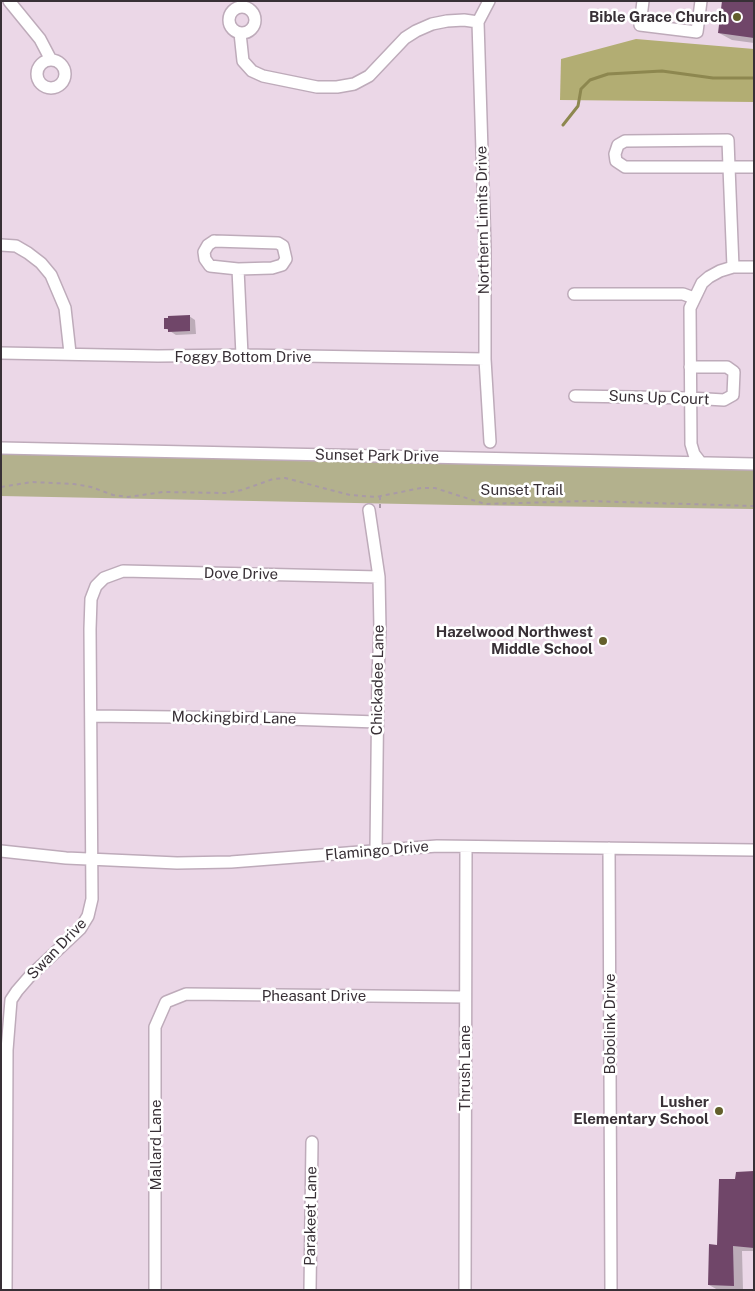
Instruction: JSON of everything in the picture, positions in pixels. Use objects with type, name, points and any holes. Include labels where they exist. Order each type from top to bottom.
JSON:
[{"type":"street","points":[[8,1],[40,39],[51,60]]},
{"type":"street","name":"Northern Limits Drive","points":[[489,1],[478,22],[485,248],[486,359],[490,442]]},
{"type":"street","points":[[643,1],[640,25],[697,32],[702,1]]},
{"type":"street","points":[[240,34],[243,61],[252,71],[263,76],[310,86],[337,87],[354,84],[369,76],[405,38],[416,30],[447,21],[464,20],[478,22]]},
{"type":"street","points":[[733,267],[729,167],[728,140],[625,141],[618,145],[615,154],[616,161],[625,167],[729,167],[754,167]]},
{"type":"street","points":[[214,241],[278,243],[283,246],[286,253],[286,259],[282,265],[272,268],[238,269],[210,266],[205,259],[204,252],[208,245],[214,241]]},
{"type":"street","points":[[1,245],[16,246],[28,252],[51,275],[65,308],[70,354]]},
{"type":"street","points":[[701,463],[694,454],[691,444],[690,308],[702,283],[709,277],[733,267],[754,267]]},
{"type":"street","points":[[238,269],[242,355]]},
{"type":"street","points":[[574,294],[682,294],[694,298]]},
{"type":"street","name":"Foggy Bottom Drive","points":[[1,353],[486,359]]},
{"type":"street","name":"Suns Up Court","points":[[575,396],[724,400],[733,395],[734,372],[727,367],[690,367]]},
{"type":"street","name":"Sunset Park Drive","points":[[1,448],[754,464]]},
{"type":"street","name":"Chickadee Lane","points":[[369,510],[377,553],[379,577],[380,629],[376,850]]},
{"type":"street","name":"Dove Drive","points":[[104,578],[123,571],[379,577]]},
{"type":"street","name":"Swan Drive","points":[[6,1290],[7,1050],[11,1000],[17,990],[30,976],[80,928],[88,916],[92,899],[91,599],[96,586],[104,578]]},
{"type":"street","name":"Mockingbird Lane","points":[[91,716],[377,722]]},
{"type":"street","name":"Flamingo Drive","points":[[1,851],[92,859],[177,863],[231,862],[437,846],[754,850]]},
{"type":"street","name":"Thrush Lane","points":[[466,847],[466,1290]]},
{"type":"street","name":"Bobolink Drive","points":[[610,848],[611,1290]]},
{"type":"street","name":"Pheasant Drive","points":[[166,1002],[186,994],[465,997]]},
{"type":"street","name":"Mallard Lane","points":[[155,1290],[155,1027],[166,1002]]},
{"type":"street","name":"Parakeet Lane","points":[[310,1290],[312,1142]]},
{"type":"path","name":"Sunset Trail","points":[[1,487],[32,482],[74,484],[128,497],[163,492],[226,493],[242,490],[273,479],[285,478],[350,495],[376,496],[426,487],[435,488],[485,504],[587,501],[754,506]]},
{"type":"shaded area","points":[[636,39],[754,49],[754,102],[560,100],[561,59]]},
{"type":"shaded area","points":[[1,452],[754,469],[754,509],[1,496]]},
{"type":"building","name":"Bible Grace Church","points":[[722,1],[754,1],[754,38],[718,33]]},
{"type":"building","points":[[190,315],[190,331],[168,332],[168,329],[164,329],[164,318],[168,318],[168,316]]},
{"type":"building","points":[[754,1171],[754,1248],[733,1246],[734,1286],[708,1285],[709,1244],[717,1245],[719,1179],[735,1179],[736,1172]]},
{"type":"waterway","points":[[563,125],[578,106],[581,89],[590,80],[608,74],[662,71],[713,78],[754,78]]},
{"type":"place","name":"Bible Grace Church","points":[[737,17]]},
{"type":"place","name":"Hazelwood Northwest Middle School","points":[[603,641]]},
{"type":"place","name":"Lusher Elementary School","points":[[719,1111]]}]
